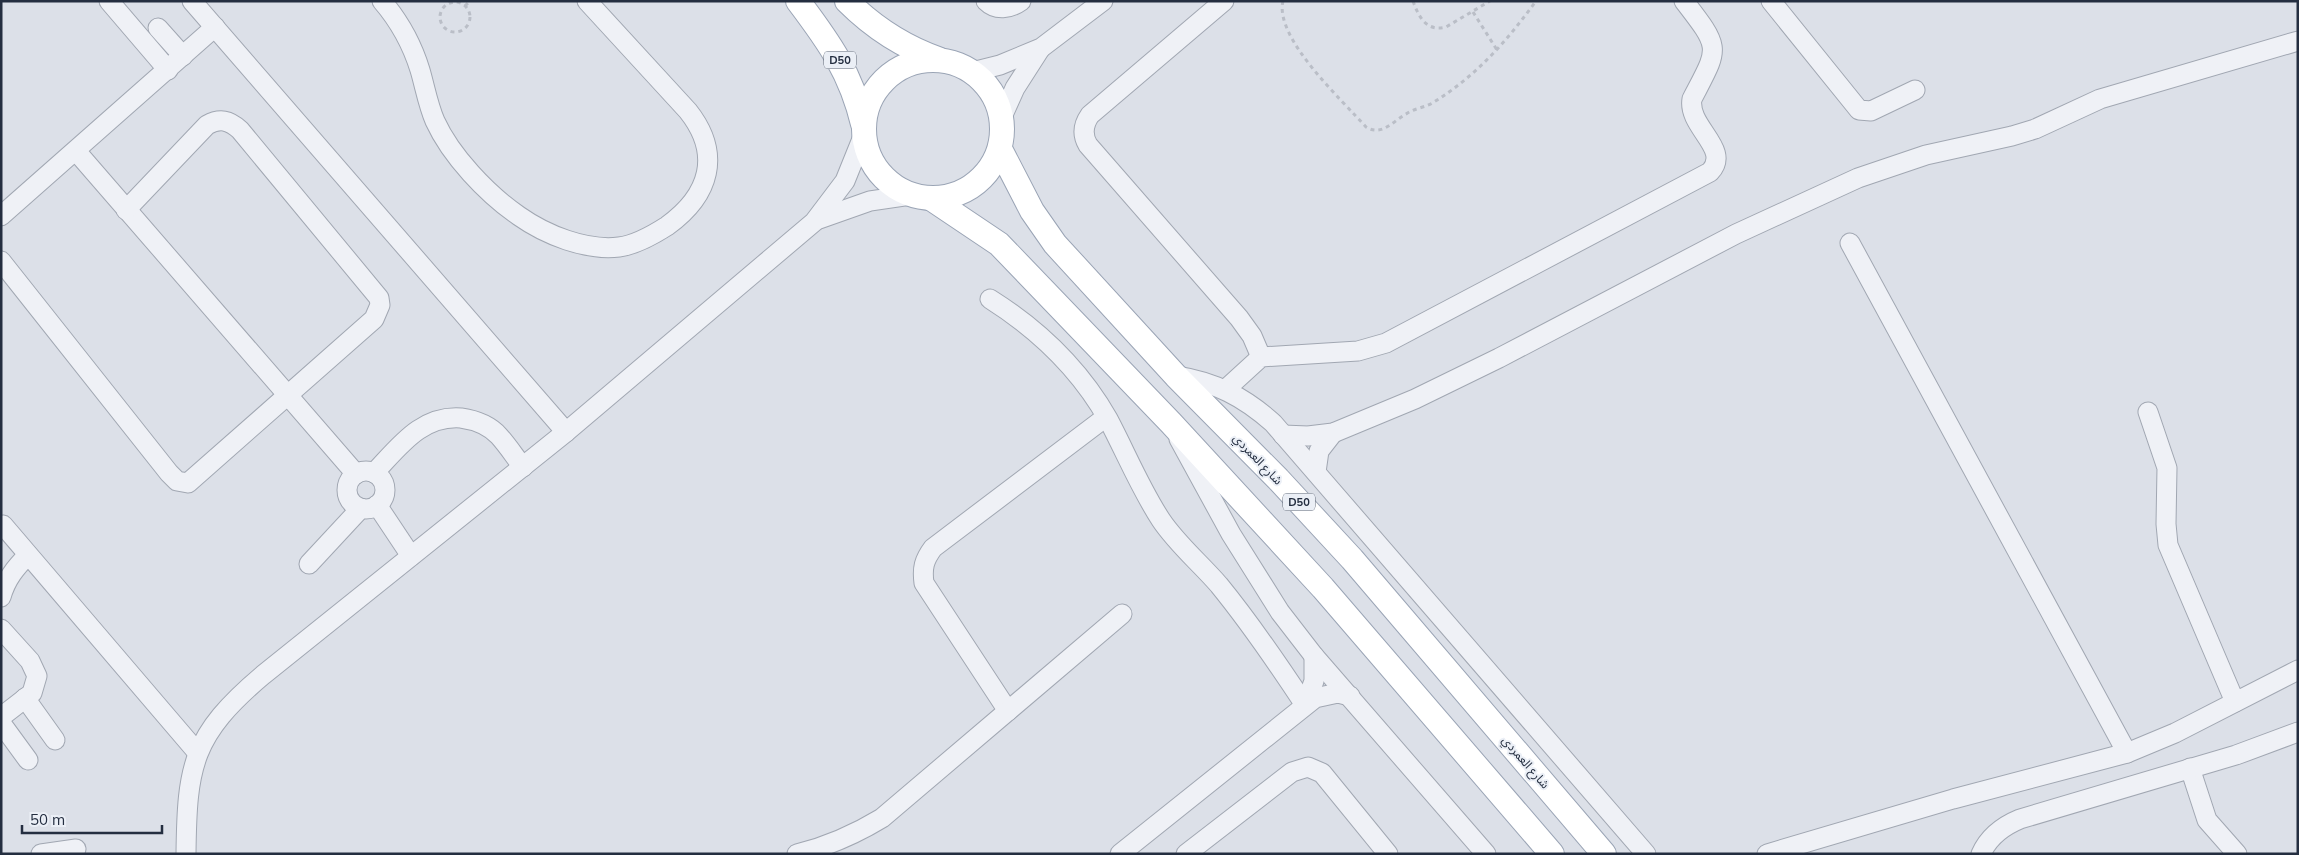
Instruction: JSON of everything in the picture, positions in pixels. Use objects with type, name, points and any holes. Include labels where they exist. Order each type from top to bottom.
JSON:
[{"type":"main road","name":"D50","points":[[798,1],[839,58],[854,92],[864,131]]},
{"type":"main road","points":[[847,1],[886,33],[916,50],[972,72],[992,92],[1002,117],[1003,133],[1000,149],[988,172],[969,189],[945,198],[921,197]]},
{"type":"main road","points":[[942,61],[913,63],[888,77],[870,100],[864,131],[866,147],[878,172],[893,185],[921,197],[999,244],[1171,423],[1323,588],[1552,854]]},
{"type":"main road","name":"شارع العمردي","points":[[1000,149],[1032,211],[1055,244],[1176,376],[1278,479],[1352,559],[1604,854]]},
{"type":"street","points":[[109,1],[168,70]]},
{"type":"street","points":[[192,1],[566,432]]},
{"type":"street","points":[[382,1],[397,19],[410,43],[434,119],[445,141],[459,160],[497,198],[519,216],[544,230],[598,248],[620,247],[658,231],[690,206],[702,190],[707,172],[708,152],[699,125],[688,111],[587,1]]},
{"type":"street","points":[[986,1],[1001,8],[1013,6],[1021,1]]},
{"type":"street","points":[[972,72],[1000,65],[1041,48],[1102,1]]},
{"type":"street","points":[[1224,1],[1090,115],[1085,124],[1084,135],[1088,145],[1239,318],[1252,336],[1261,357]]},
{"type":"street","points":[[1226,389],[1261,357],[1358,351],[1386,343],[1710,172],[1717,163],[1716,152],[1694,119],[1690,106],[1711,64],[1713,47],[1708,32],[1684,1]]},
{"type":"street","points":[[1771,1],[1859,110],[1871,111],[1915,90]]},
{"type":"street","points":[[158,28],[183,56]]},
{"type":"street","points":[[1,216],[215,28]]},
{"type":"street","points":[[1283,435],[1308,436],[1333,433],[1415,399],[1499,358],[1719,242],[1858,178],[1926,155],[2035,129],[2100,99],[2298,41]]},
{"type":"street","points":[[1002,117],[1019,81],[1041,48]]},
{"type":"street","points":[[1,262],[177,481],[182,484],[194,481],[374,319],[380,305],[379,298],[240,130],[224,120],[215,121],[207,125],[126,210]]},
{"type":"street","points":[[186,854],[186,803],[190,774],[196,752],[213,726],[245,691],[566,432],[814,222],[845,181],[864,131]]},
{"type":"street","points":[[76,151],[288,397],[365,474],[381,479],[385,488],[383,498],[369,507],[309,564]]},
{"type":"street","points":[[814,222],[851,206],[884,198],[921,197]]},
{"type":"street","points":[[1850,243],[2127,753]]},
{"type":"street","points":[[990,299],[1024,321],[1054,347],[1080,378],[1106,416],[1141,486],[1161,520],[1220,586],[1276,661],[1305,705]]},
{"type":"street","points":[[1176,376],[1210,383],[1226,389],[1258,410],[1283,435],[1646,854]]},
{"type":"street","points":[[2148,412],[2167,468],[2166,524],[2168,545],[2234,702]]},
{"type":"street","points":[[1008,711],[924,583],[922,570],[925,558],[933,548],[1106,416]]},
{"type":"street","points":[[411,556],[369,507],[353,504],[348,497],[347,488],[350,480],[365,474],[419,428],[435,420],[452,418],[468,419],[484,425],[498,435],[523,467]]},
{"type":"street","points":[[1171,423],[1203,486],[1264,588],[1314,656],[1486,854]]},
{"type":"street","points":[[1316,472],[1319,451],[1333,433]]},
{"type":"street","points":[[3,525],[196,752]]},
{"type":"street","points":[[1,596],[4,586],[14,569],[28,555]]},
{"type":"street","points":[[797,854],[834,844],[856,834],[882,818],[1122,614]]},
{"type":"street","points":[[1,629],[35,668],[36,685],[32,693],[1,717]]},
{"type":"street","points":[[1305,705],[1314,681],[1314,656]]},
{"type":"street","points":[[1767,854],[1944,801],[2127,753],[2159,740],[2298,670]]},
{"type":"street","points":[[1120,854],[1315,698],[1326,694],[1338,693],[1350,696]]},
{"type":"street","points":[[25,698],[55,740]]},
{"type":"street","points":[[1,723],[28,760]]},
{"type":"street","points":[[1981,854],[1991,838],[2000,830],[2020,819],[2190,768],[2298,732]]},
{"type":"street","points":[[1186,854],[1292,772],[1308,767],[1316,768],[1322,772],[1388,854]]},
{"type":"street","points":[[2190,768],[2207,820],[2237,854]]},
{"type":"street","points":[[41,854],[76,849]]},
{"type":"path","points":[[465,6],[470,1]]},
{"type":"path","points":[[1283,1],[1282,16],[1293,44],[1366,127],[1374,131],[1387,128],[1407,113],[1427,106],[1460,86],[1497,50],[1536,1]]},
{"type":"path","points":[[1413,1],[1421,18],[1433,29],[1446,28],[1490,1]]},
{"type":"path","points":[[450,2],[458,2],[465,6],[470,12],[470,20],[466,28],[459,32],[451,32],[444,28],[440,21],[440,13],[443,6],[450,2]]},
{"type":"path","points":[[1473,12],[1497,50]]}]
